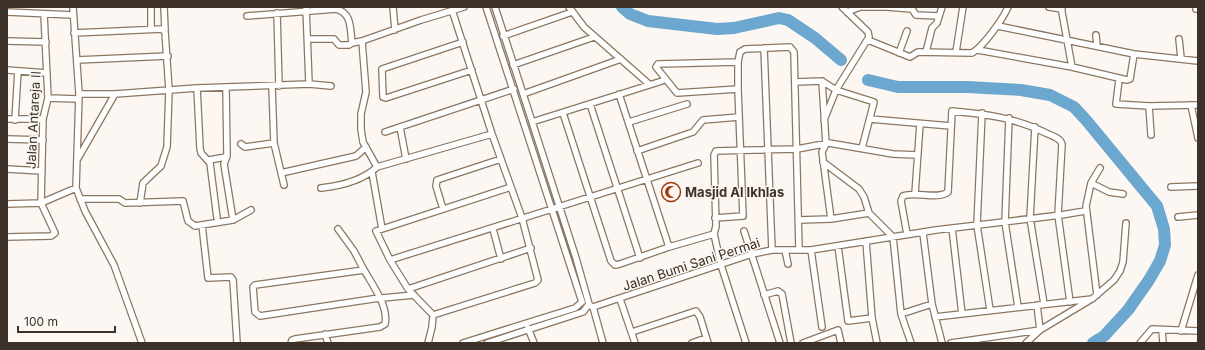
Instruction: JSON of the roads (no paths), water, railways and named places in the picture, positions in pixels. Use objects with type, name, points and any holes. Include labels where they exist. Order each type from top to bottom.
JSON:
[{"type":"street","points":[[73,7],[78,97],[76,188],[80,199],[114,265],[142,343]]},
{"type":"street","points":[[151,7],[151,29]]},
{"type":"street","points":[[140,203],[145,179],[161,166],[166,154],[169,90],[164,7]]},
{"type":"street","points":[[393,7],[395,30]]},
{"type":"street","points":[[308,39],[334,39],[339,45],[349,45],[464,7]]},
{"type":"street","points":[[486,7],[582,302],[591,306]]},
{"type":"street","points":[[495,7],[512,65],[560,207],[603,343]]},
{"type":"street","points":[[824,121],[836,90],[869,37],[868,32],[842,7]]},
{"type":"street","points":[[847,12],[856,7],[886,7],[912,9],[916,15],[938,16]]},
{"type":"street","points":[[926,52],[932,28],[937,23],[942,7]]},
{"type":"street","points":[[956,52],[962,7]]},
{"type":"street","points":[[978,50],[987,37],[998,26],[1008,7]]},
{"type":"street","points":[[1049,7],[1062,8],[1066,39],[1072,67]]},
{"type":"street","points":[[306,8],[309,84]]},
{"type":"street","points":[[247,16],[306,8],[336,9],[346,13],[352,43]]},
{"type":"street","points":[[503,36],[570,9],[579,22],[594,37],[649,84]]},
{"type":"street","points":[[433,315],[537,282],[538,277],[522,218],[492,134],[452,10]]},
{"type":"street","points":[[7,12],[73,15]]},
{"type":"street","points":[[277,13],[280,86]]},
{"type":"street","name":"Jalan Antareja II","points":[[41,203],[43,119],[48,98],[44,14]]},
{"type":"street","points":[[998,26],[1134,54],[1198,61]]},
{"type":"street","points":[[74,33],[151,29],[165,30]]},
{"type":"street","points":[[899,53],[907,31]]},
{"type":"street","points":[[1096,35],[1097,46]]},
{"type":"street","points":[[512,65],[594,37]]},
{"type":"street","points":[[1179,39],[1181,58]]},
{"type":"street","points":[[868,40],[910,57],[918,52],[968,53],[978,50],[1072,67],[1119,80],[1130,79],[1134,54]]},
{"type":"street","points":[[7,41],[46,42]]},
{"type":"street","points":[[362,41],[366,92],[361,114],[361,129],[366,147],[377,167]]},
{"type":"street","points":[[463,42],[382,69],[383,97],[386,98],[472,70]]},
{"type":"street","points":[[764,48],[772,250]]},
{"type":"street","points":[[715,218],[743,216],[738,89],[738,62],[740,52],[742,49],[793,49],[799,250]]},
{"type":"street","points":[[77,60],[168,56]]},
{"type":"street","points":[[523,94],[621,60]]},
{"type":"street","points":[[738,62],[658,64],[656,67],[677,93],[738,89]]},
{"type":"street","points":[[7,70],[47,73]]},
{"type":"street","points":[[15,120],[18,71]]},
{"type":"street","points":[[1119,80],[1116,104],[1149,106],[1198,105]]},
{"type":"street","points":[[532,122],[662,81]]},
{"type":"street","points":[[794,82],[822,81],[836,90],[874,102],[862,148]]},
{"type":"street","points":[[822,81],[826,144],[822,152],[831,219]]},
{"type":"street","points":[[48,98],[197,88],[309,84],[331,86]]},
{"type":"street","points":[[272,86],[274,143],[284,185]]},
{"type":"street","points":[[226,87],[226,157],[224,164],[233,220]]},
{"type":"street","points":[[197,88],[200,151],[209,160],[217,218]]},
{"type":"street","points":[[385,132],[514,90]]},
{"type":"street","points":[[76,162],[115,94]]},
{"type":"street","points":[[619,94],[669,247]]},
{"type":"street","points":[[590,104],[640,258]]},
{"type":"street","points":[[629,122],[687,104]]},
{"type":"street","points":[[1191,105],[1198,138]]},
{"type":"street","points":[[1149,106],[1151,135]]},
{"type":"street","points":[[907,234],[901,198],[905,195],[944,195],[948,192],[952,111],[982,113],[1009,118],[1035,127],[1059,139],[1062,144],[1058,215],[1070,302]]},
{"type":"street","points":[[563,113],[611,261],[615,265],[714,234]]},
{"type":"street","points":[[982,113],[977,225],[990,310]]},
{"type":"street","points":[[637,151],[693,132],[703,120],[739,117]]},
{"type":"street","points":[[1009,118],[1005,222],[1018,307]]},
{"type":"street","points":[[7,119],[43,119]]},
{"type":"street","points":[[870,119],[951,126]]},
{"type":"street","points":[[915,194],[920,124]]},
{"type":"street","points":[[400,127],[406,159]]},
{"type":"street","points":[[1035,127],[1030,218],[1044,304]]},
{"type":"street","points":[[321,188],[350,182],[372,172],[377,167],[492,134]]},
{"type":"street","points":[[7,139],[43,140]]},
{"type":"street","points":[[241,144],[245,147],[274,143]]},
{"type":"street","points":[[746,343],[721,265],[714,234],[715,152],[797,149],[826,144],[862,148],[893,154],[918,155]]},
{"type":"street","points":[[281,173],[356,156],[366,147]]},
{"type":"street","points":[[209,160],[226,157]]},
{"type":"street","points":[[443,209],[436,186],[437,180],[501,159]]},
{"type":"street","points":[[823,162],[859,189],[864,197],[869,213],[894,237],[901,314],[911,343]]},
{"type":"street","points":[[390,260],[493,229],[522,218],[698,163]]},
{"type":"street","points":[[1094,297],[1089,221],[1085,210],[1091,183],[1100,168]]},
{"type":"street","points":[[7,169],[42,171]]},
{"type":"street","points":[[372,172],[382,229]]},
{"type":"street","points":[[1091,183],[1109,192],[1123,194]]},
{"type":"street","points":[[1171,187],[1198,186]]},
{"type":"street","points":[[433,315],[408,290],[390,260],[376,234],[376,231],[511,187]]},
{"type":"street","points":[[7,204],[41,203],[76,188]]},
{"type":"street","points":[[80,199],[116,199],[125,203],[184,201],[190,224],[195,226],[233,220],[251,210]]},
{"type":"street","points":[[7,237],[54,234],[55,231],[41,203]]},
{"type":"street","name":"Jalan Bumi Sani Permai","points":[[487,343],[583,312],[591,306],[620,299],[752,254],[772,250],[811,250],[907,234],[1058,215],[1085,210]]},
{"type":"street","points":[[799,220],[831,219],[869,213]]},
{"type":"street","points":[[1178,217],[1198,215]]},
{"type":"street","points":[[1026,343],[1040,330],[1094,297],[1114,280],[1120,271],[1123,262],[1126,223]]},
{"type":"street","points":[[202,225],[208,278],[231,277],[233,280],[237,343]]},
{"type":"street","points":[[952,228],[962,314]]},
{"type":"street","points":[[290,343],[295,339],[383,326],[386,319],[379,298],[354,251],[338,229]]},
{"type":"street","points":[[493,229],[501,258]]},
{"type":"street","points":[[744,230],[780,343]]},
{"type":"street","points":[[922,233],[932,304],[942,343]]},
{"type":"street","points":[[866,241],[872,318],[877,343]]},
{"type":"street","points":[[838,246],[848,321],[872,318]]},
{"type":"street","points":[[408,290],[531,248]]},
{"type":"street","points":[[786,250],[788,264]]},
{"type":"street","points":[[811,250],[822,327]]},
{"type":"street","points":[[364,270],[257,284],[253,287],[255,312],[260,316],[379,298],[414,295]]},
{"type":"street","points":[[1180,331],[1198,275]]},
{"type":"street","points":[[764,295],[778,292],[782,294],[791,343]]},
{"type":"street","points":[[935,317],[1070,302],[1094,297]]},
{"type":"street","points":[[620,299],[635,343]]},
{"type":"street","points":[[463,343],[574,308],[582,302]]},
{"type":"street","points":[[901,314],[932,304]]},
{"type":"street","points":[[1037,305],[1040,330]]},
{"type":"street","points":[[632,332],[696,312],[700,316],[707,341],[692,343]]},
{"type":"street","points":[[428,343],[433,315]]},
{"type":"street","points":[[526,324],[534,343]]},
{"type":"street","points":[[1140,343],[1152,329],[1198,331]]},
{"type":"street","points":[[803,343],[838,330],[842,343]]},
{"type":"street","points":[[952,343],[1040,330]]},
{"type":"street","points":[[1162,330],[1163,343]]},
{"type":"street","points":[[325,334],[328,343]]},
{"type":"waterway","points":[[622,7],[630,14],[648,21],[717,29],[734,28],[779,18],[788,20],[815,38],[841,60]]},
{"type":"waterway","points":[[868,80],[898,87],[967,87],[1021,90],[1050,95],[1074,107],[1086,120],[1157,206],[1164,229],[1165,245],[1160,261],[1128,310],[1104,336],[1093,343]]},
{"type":"place","name":"Masjid Al Ikhlas","points":[[671,192]]}]
